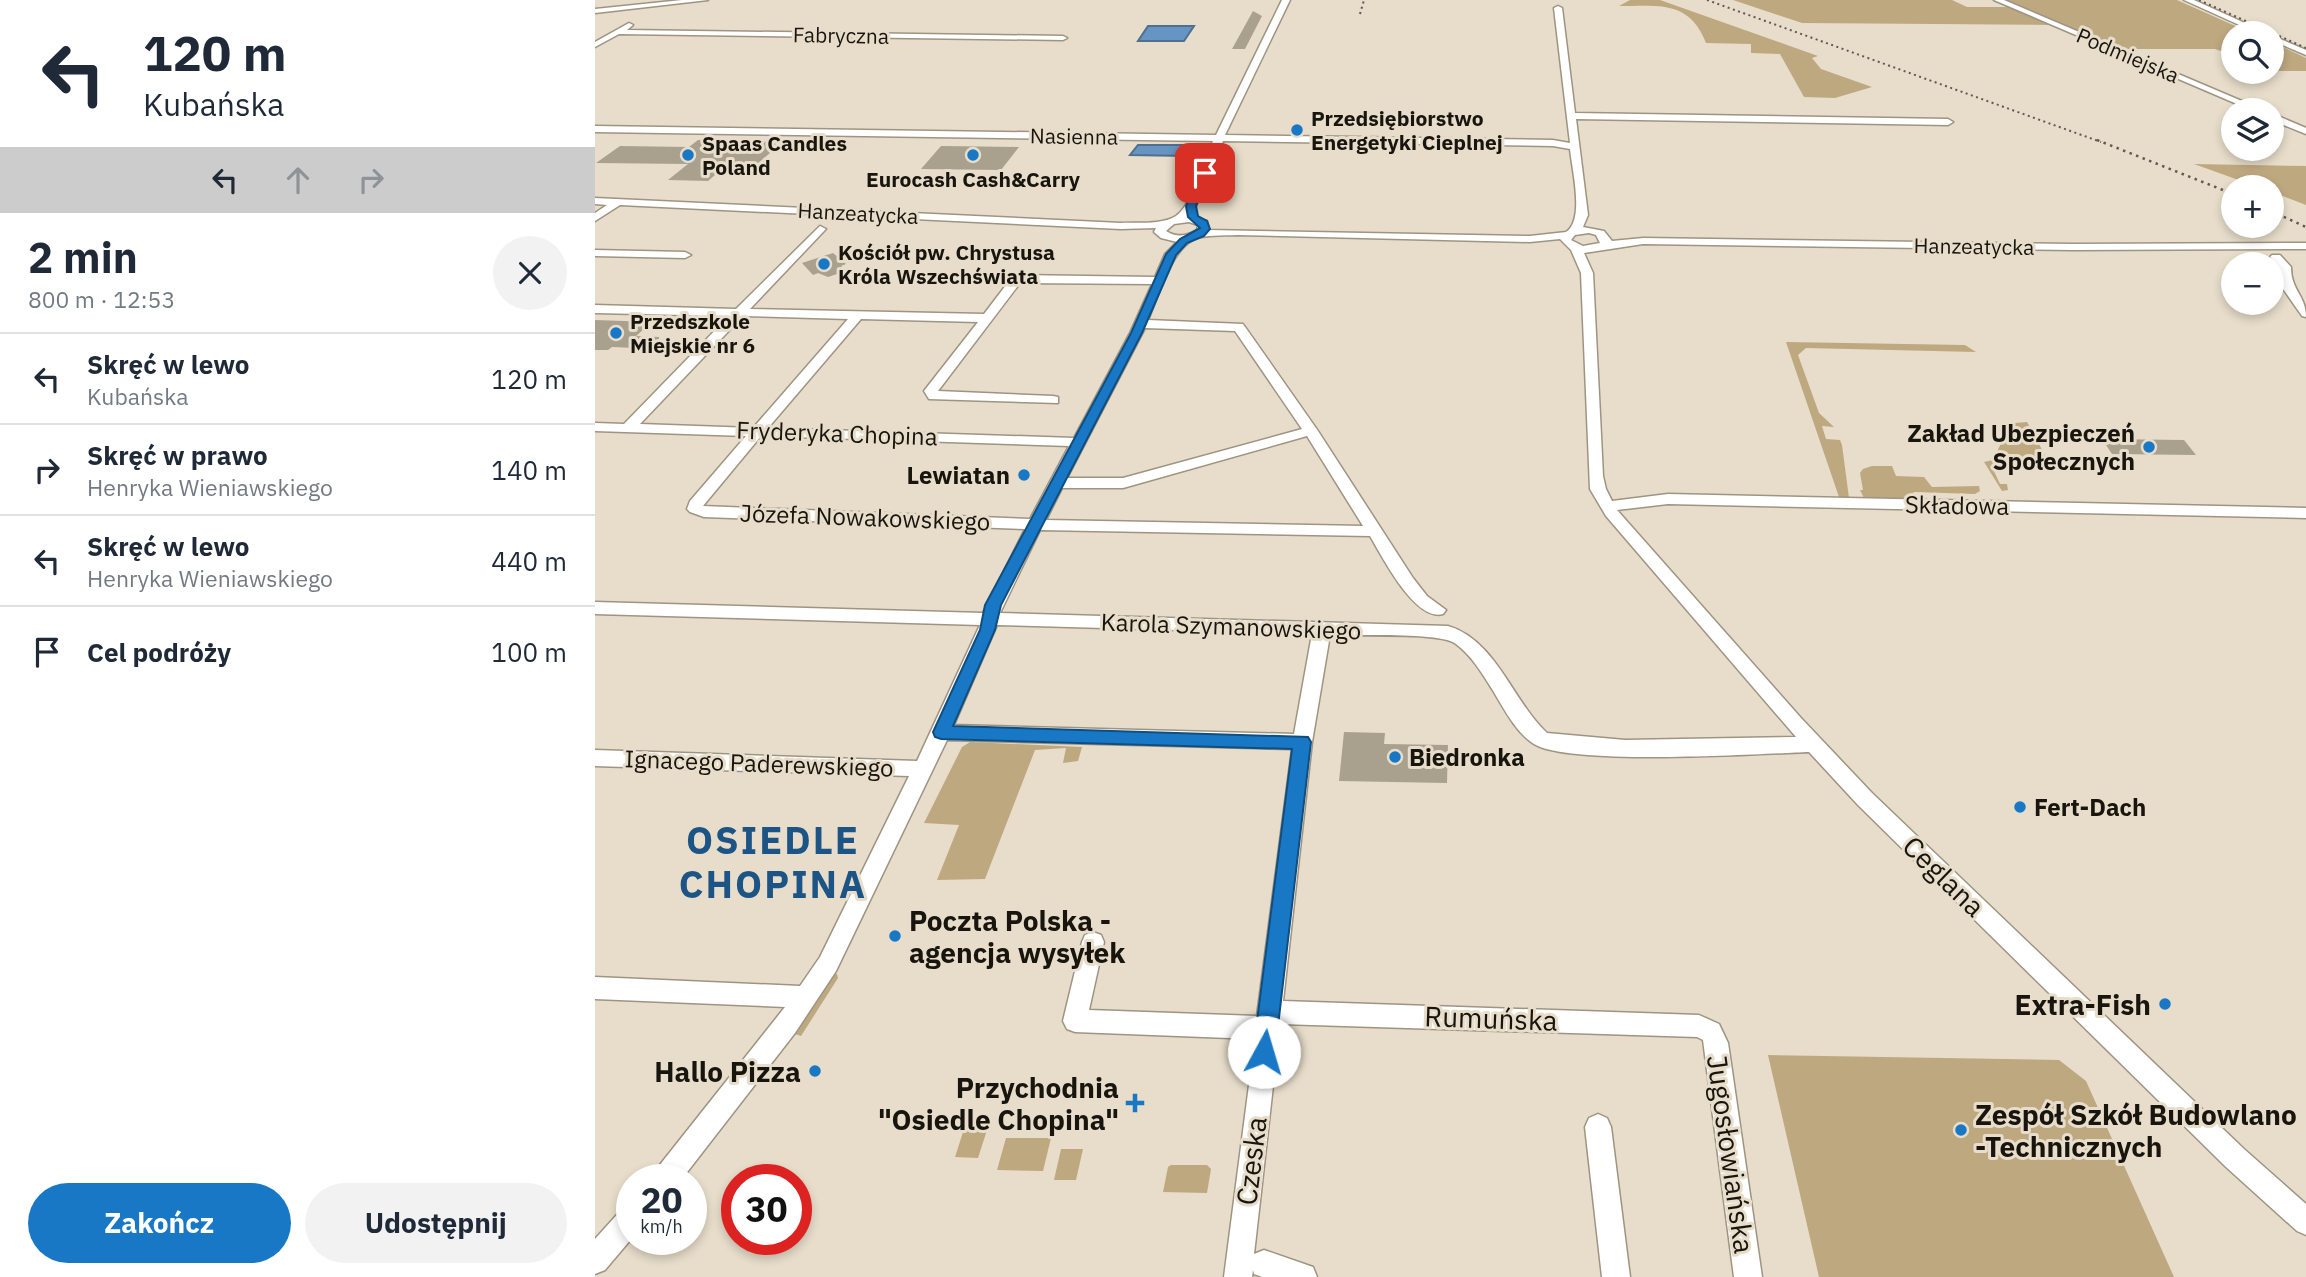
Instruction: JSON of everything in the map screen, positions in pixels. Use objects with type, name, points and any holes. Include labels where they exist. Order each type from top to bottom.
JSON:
[{"type":"street","points":[[595,11],[705,0]]},
{"type":"street","points":[[1171,254],[1164,231],[1191,206],[1219,138],[1286,0]]},
{"type":"street","name":"Podmiejska","points":[[1998,0],[2230,98]]},
{"type":"street","points":[[2188,0],[2236,21]]},
{"type":"street","points":[[595,45],[639,19],[653,5]]},
{"type":"street","points":[[1558,8],[1583,215],[1600,240]]},
{"type":"street","name":"Fabryczna","points":[[619,32],[1063,37]]},
{"type":"street","points":[[2284,43],[2306,53]]},
{"type":"street","points":[[1570,116],[1948,122]]},
{"type":"street","points":[[2284,122],[2306,131]]},
{"type":"street","name":"Nasienna","points":[[595,129],[1553,143],[1574,147]]},
{"type":"street","points":[[1572,134],[1553,143],[1575,159]]},
{"type":"street","name":"Hanzeatycka","points":[[595,201],[1121,226],[1164,231],[1188,238]]},
{"type":"street","points":[[595,218],[618,202]]},
{"type":"street","points":[[1191,206],[1200,227]]},
{"type":"street","points":[[1571,240],[1583,215]]},
{"type":"street","points":[[1178,220],[1200,227],[1237,232],[1600,240]]},
{"type":"street","points":[[677,1164],[787,1025],[828,964],[988,630],[993,605],[1141,324],[1171,254],[1200,227]]},
{"type":"street","points":[[628,428],[820,229]]},
{"type":"street","points":[[1571,240],[1600,240]]},
{"type":"street","points":[[1571,240],[1586,267]]},
{"type":"street","points":[[1586,267],[1600,240]]},
{"type":"street","name":"Hanzeatycka","points":[[1600,240],[2074,247],[2306,246]]},
{"type":"street","points":[[595,253],[685,255]]},
{"type":"street","points":[[2284,266],[2285,283],[2306,313]]},
{"type":"street","name":"Ceglana","points":[[1586,267],[1596,476],[1598,489],[1620,524],[1813,744],[1921,855],[2235,1158],[2306,1222]]},
{"type":"street","points":[[1053,400],[931,394],[985,318],[1017,279],[1160,281]]},
{"type":"street","points":[[595,309],[985,318]]},
{"type":"street","name":"Józefa Nowakowskiego","points":[[857,316],[695,504],[695,509],[704,512],[1035,524],[1373,531]]},
{"type":"street","points":[[1141,324],[1239,327],[1311,431],[1373,531],[1421,600],[1437,610]]},
{"type":"street","name":"Fryderyka Chopina","points":[[595,427],[1079,442]]},
{"type":"street","points":[[1056,483],[1123,483],[1311,431]]},
{"type":"street","name":"Składowa","points":[[1608,506],[1668,499],[2306,513]]},
{"type":"street","name":"Karola Szymanowskiego","points":[[595,608],[1448,632],[1460,635],[1470,644],[1506,698],[1535,734],[1552,745],[1620,747],[1813,744]]},
{"type":"street","name":"Czeska","points":[[1238,1277],[1302,742],[1313,628]]},
{"type":"street","points":[[941,732],[1302,742]]},
{"type":"street","name":"Ignacego Paderewskiego","points":[[595,758],[923,769]]},
{"type":"street","name":"Rumuńska","points":[[1093,942],[1076,1021],[1623,1022],[1699,1027],[1711,1032]]},
{"type":"street","points":[[595,988],[806,997]]},
{"type":"street","name":"Jugosłowiańska","points":[[1711,1032],[1716,1044],[1748,1277]]},
{"type":"street","points":[[1598,1127],[1616,1277]]},
{"type":"street","points":[[595,1260],[616,1236]]},
{"type":"street","points":[[1264,1265],[1303,1277]]},
{"type":"shaded area","points":[[1630,0],[1660,0],[1818,56],[1812,58],[1821,69],[1872,87],[1835,98],[1804,97],[1780,54],[1751,53],[1751,44],[1706,43],[1699,29],[1682,12],[1660,6],[1619,6]]},
{"type":"shaded area","points":[[1733,0],[1952,0],[1967,7],[2010,7],[2052,25],[1802,23]]},
{"type":"shaded area","points":[[2006,0],[2177,0],[2224,21],[2221,21],[2221,51],[2122,49]]},
{"type":"shaded area","points":[[2284,48],[2306,58],[2306,71],[2284,71]]},
{"type":"shaded area","points":[[2194,164],[2306,166],[2306,205],[2284,197],[2284,175],[2225,175]]},
{"type":"shaded area","points":[[1786,342],[1965,345],[1976,352],[1806,348],[1798,355],[1819,413],[1834,427],[1822,426],[1826,439],[1840,440],[1842,445],[1849,498],[1839,497]]},
{"type":"shaded area","points":[[2027,422],[2052,468],[1992,467],[2000,484],[2007,484],[2008,490],[2002,491],[1984,462],[1993,460],[2002,441],[2016,445],[2020,433],[2009,430],[2015,423]]},
{"type":"shaded area","points":[[1872,466],[1892,466],[1896,476],[1924,477],[1932,487],[1979,486],[1980,491],[1975,494],[1914,492],[1907,499],[1864,498],[1860,490],[1863,490],[1860,473]]},
{"type":"shaded area","points":[[970,742],[1082,747],[1078,761],[1063,763],[1066,748],[1035,750],[985,879],[937,880],[959,825],[924,823],[962,747]]},
{"type":"shaded area","points":[[832,973],[837,974],[838,978],[801,1036],[792,1033]]},
{"type":"shaded area","points":[[1768,1055],[2059,1060],[2086,1081],[2174,1277],[1819,1277]]},
{"type":"shaded area","points":[[964,1129],[987,1130],[978,1158],[955,1157]]},
{"type":"shaded area","points":[[1006,1138],[1051,1138],[1043,1171],[997,1170]]},
{"type":"shaded area","points":[[1061,1149],[1083,1149],[1076,1180],[1054,1180]]},
{"type":"shaded area","points":[[1207,1165],[1211,1169],[1207,1193],[1163,1192],[1168,1167]]},
{"type":"water","points":[[1148,26],[1194,26],[1184,41],[1138,41]]},
{"type":"water","points":[[1138,145],[1185,145],[1193,150],[1188,156],[1130,155]]},
{"type":"building","points":[[1253,11],[1262,16],[1245,49],[1232,49]]},
{"type":"building","name":"Spaas Candles Poland","points":[[698,140],[783,142],[744,175],[715,175],[708,181],[668,180],[688,164],[596,163],[620,146],[689,147]]},
{"type":"building","name":"Eurocash Cash&Carry","points":[[941,146],[1019,147],[1001,170],[921,169]]},
{"type":"building","name":"Kościół pw. Chrystusa Króla Wszechświata","points":[[833,253],[846,264],[841,266],[846,271],[828,277],[818,273],[813,275],[802,263]]},
{"type":"building","name":"Przedszkole Miejskie nr 6","points":[[595,320],[652,322],[636,336],[659,337],[659,349],[612,347],[608,350],[595,350]]},
{"type":"building","name":"Zakład Ubezpieczeń Społecznych","points":[[2102,439],[2184,440],[2196,455],[2112,454]]},
{"type":"building","name":"Biedronka","points":[[1344,732],[1385,733],[1384,744],[1448,745],[1447,783],[1339,781]]},
{"type":"railway","points":[[1360,14],[1364,0]]},
{"type":"railway","points":[[1707,0],[2101,142]]},
{"type":"railway","points":[[2199,0],[2306,48]]},
{"type":"railway","points":[[2097,140],[2221,189]]},
{"type":"railway","points":[[2284,217],[2306,227]]},
{"type":"place","name":"Przedsiębiorstwo Energetyki Cieplnej","points":[[1297,130]]},
{"type":"place","name":"Spaas Candles Poland","points":[[688,155]]},
{"type":"place","name":"Eurocash Cash&Carry","points":[[973,155]]},
{"type":"place","name":"Kościół pw. Chrystusa Króla Wszechświata","points":[[824,264]]},
{"type":"place","name":"Przedszkole Miejskie nr 6","points":[[616,333]]},
{"type":"place","name":"Zakład Ubezpieczeń Społecznych","points":[[2149,447]]},
{"type":"place","name":"Lewiatan","points":[[1024,475]]},
{"type":"place","name":"Biedronka","points":[[1395,757]]},
{"type":"place","name":"Fert-Dach","points":[[2020,807]]},
{"type":"place","name":"Poczta Polska - agencja wysyłek","points":[[895,936]]},
{"type":"place","name":"Extra-Fish","points":[[2165,1004]]},
{"type":"place","name":"Hallo Pizza","points":[[815,1071]]},
{"type":"place","name":"Przychodnia \"Osiedle Chopina\"","points":[[1135,1103]]},
{"type":"place","name":"Zespół Szkół Budowlano -Technicznych","points":[[1961,1130]]},
{"type":"district","name":"OSIEDLE CHOPINA","points":[[773,861]]},
{"type":"route","points":[[1205,173],[1191,206],[1193,217],[1203,223],[1205,229],[1201,234],[1183,241],[1171,254],[1136,333],[993,605],[988,630],[941,732],[1302,742],[1264,1052]]}]
